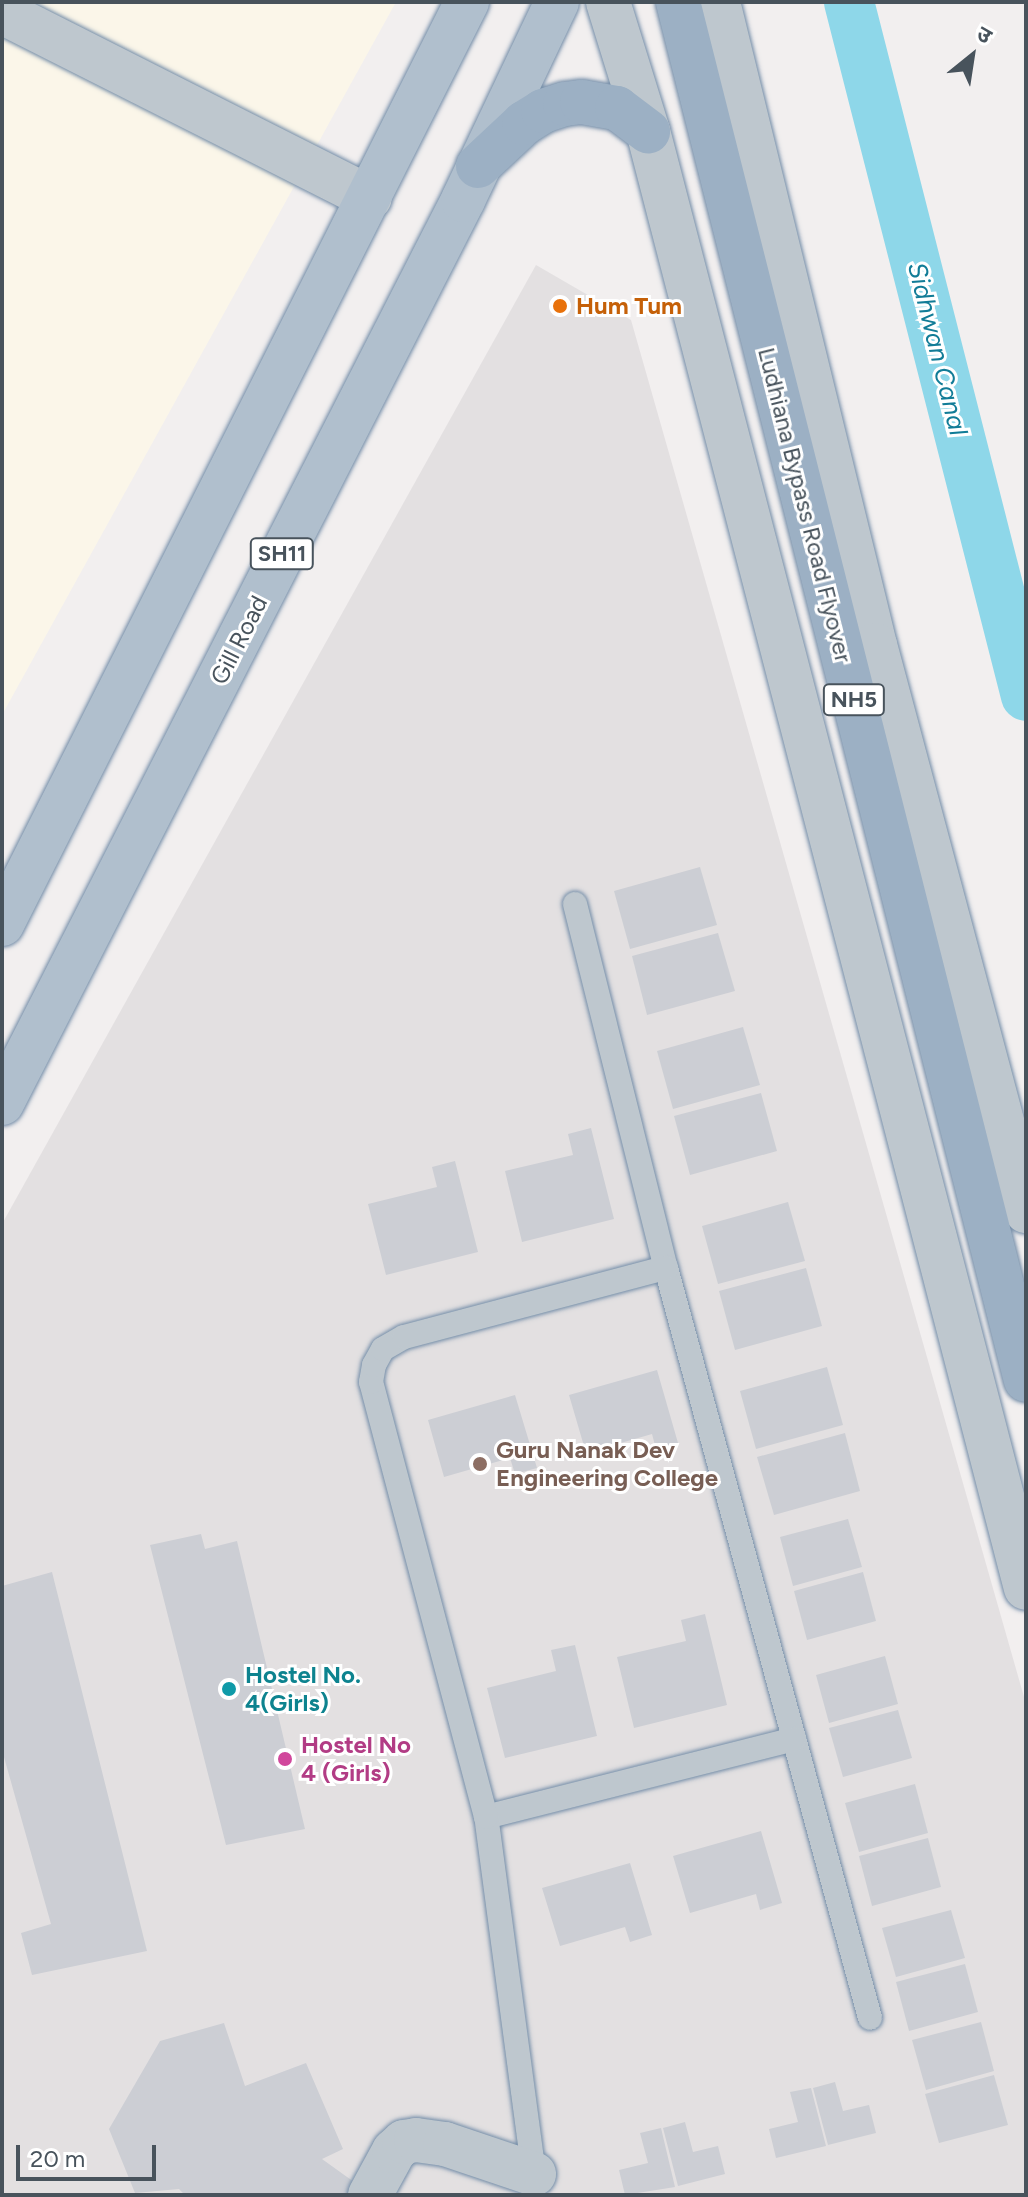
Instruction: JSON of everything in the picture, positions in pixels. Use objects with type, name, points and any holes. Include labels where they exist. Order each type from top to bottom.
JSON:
[{"type":"highway","name":"Ludhiana Bypass Road Flyover","points":[[678,2],[1026,1380]]},
{"type":"highway","points":[[478,166],[524,123],[543,111],[565,104],[597,103],[617,108],[648,131]]},
{"type":"main road","points":[[2,924],[467,2]]},
{"type":"main road","name":"Gill Road","points":[[2,1103],[478,166],[557,2]]},
{"type":"street","points":[[608,2],[648,131],[1026,1588]]},
{"type":"street","points":[[718,2],[875,645],[1026,1211]]},
{"type":"street","points":[[2,12],[370,198]]},
{"type":"street","points":[[370,2195],[394,2151],[404,2142],[416,2140],[445,2144],[535,2184]]},
{"type":"lane","points":[[575,904],[666,1268],[870,2018]]},
{"type":"lane","points":[[535,2184],[486,1817],[371,1382],[374,1365],[383,1349],[404,1337],[666,1268]]},
{"type":"lane","points":[[486,1817],[794,1739]]},
{"type":"shaded area","points":[[2,2],[396,2],[2,715]]},
{"type":"shaded area","name":"Guru Nanak Dev Engineering College","points":[[536,265],[631,320],[1026,1704],[1026,2195],[2,2195],[2,1224]]},
{"type":"building","points":[[700,867],[717,925],[630,949],[614,891]]},
{"type":"building","points":[[718,933],[735,991],[647,1015],[632,956]]},
{"type":"building","points":[[743,1027],[760,1085],[673,1109],[657,1051]]},
{"type":"building","points":[[761,1093],[777,1151],[690,1175],[674,1116]]},
{"type":"building","points":[[591,1128],[614,1219],[522,1242],[505,1171],[573,1155],[568,1134]]},
{"type":"building","points":[[455,1161],[478,1252],[386,1275],[368,1204],[437,1187],[432,1167]]},
{"type":"building","points":[[788,1202],[805,1261],[718,1284],[702,1226]]},
{"type":"building","points":[[806,1268],[822,1326],[735,1350],[719,1291]]},
{"type":"building","points":[[827,1367],[843,1425],[756,1449],[740,1391]]},
{"type":"building","points":[[657,1370],[678,1443],[656,1449],[652,1434],[586,1453],[569,1395]]},
{"type":"building","points":[[515,1395],[537,1468],[515,1474],[510,1458],[444,1477],[428,1420]]},
{"type":"building","points":[[845,1433],[860,1491],[774,1515],[757,1457]]},
{"type":"building","points":[[848,1519],[862,1567],[793,1586],[780,1537]]},
{"type":"building","name":"Hostel No. 4(Girls)","points":[[201,1534],[205,1549],[237,1541],[305,1829],[226,1845],[150,1545]]},
{"type":"building","points":[[52,1572],[147,1951],[32,1975],[21,1933],[51,1924],[2,1750],[2,1586]]},
{"type":"building","points":[[863,1572],[876,1621],[807,1640],[794,1591]]},
{"type":"building","points":[[705,1614],[727,1705],[634,1728],[617,1657],[686,1641],[681,1620]]},
{"type":"building","points":[[575,1645],[597,1736],[505,1758],[487,1688],[556,1671],[551,1650]]},
{"type":"building","points":[[885,1656],[898,1704],[829,1723],[816,1675]]},
{"type":"building","points":[[898,1710],[912,1758],[843,1777],[829,1728]]},
{"type":"building","points":[[915,1784],[928,1833],[859,1852],[845,1803]]},
{"type":"building","points":[[761,1831],[782,1903],[760,1910],[756,1894],[690,1913],[673,1856]]},
{"type":"building","points":[[928,1838],[941,1887],[872,1906],[859,1856]]},
{"type":"building","points":[[630,1863],[652,1935],[630,1942],[625,1927],[560,1946],[542,1888]]},
{"type":"building","points":[[951,1910],[965,1958],[896,1977],[882,1928]]},
{"type":"building","points":[[965,1964],[978,2012],[909,2031],[896,1982]]},
{"type":"building","points":[[981,2022],[994,2071],[926,2090],[912,2040]]},
{"type":"building","points":[[224,2023],[245,2086],[306,2063],[343,2149],[322,2159],[361,2187],[358,2195],[185,2195],[179,2189],[135,2193],[109,2129],[160,2041]]},
{"type":"building","points":[[994,2075],[1008,2125],[939,2143],[925,2094]]},
{"type":"building","points":[[835,2082],[843,2111],[869,2105],[876,2133],[828,2145],[813,2088]]},
{"type":"building","points":[[811,2088],[826,2146],[776,2158],[769,2129],[798,2122],[790,2092]]},
{"type":"building","points":[[685,2122],[693,2152],[718,2146],[725,2174],[678,2186],[663,2128]]},
{"type":"building","points":[[661,2128],[675,2187],[625,2195],[619,2170],[648,2163],[640,2133]]},
{"type":"waterway","name":"Sidhwan Canal","points":[[849,2],[1026,696]]},
{"type":"place","name":"Hum Tum","points":[[560,306]]},
{"type":"place","name":"Guru Nanak Dev Engineering College","points":[[480,1464]]},
{"type":"place","name":"Hostel No. 4(Girls)","points":[[229,1689]]},
{"type":"place","name":"Hostel No 4 (Girls)","points":[[285,1759]]}]
